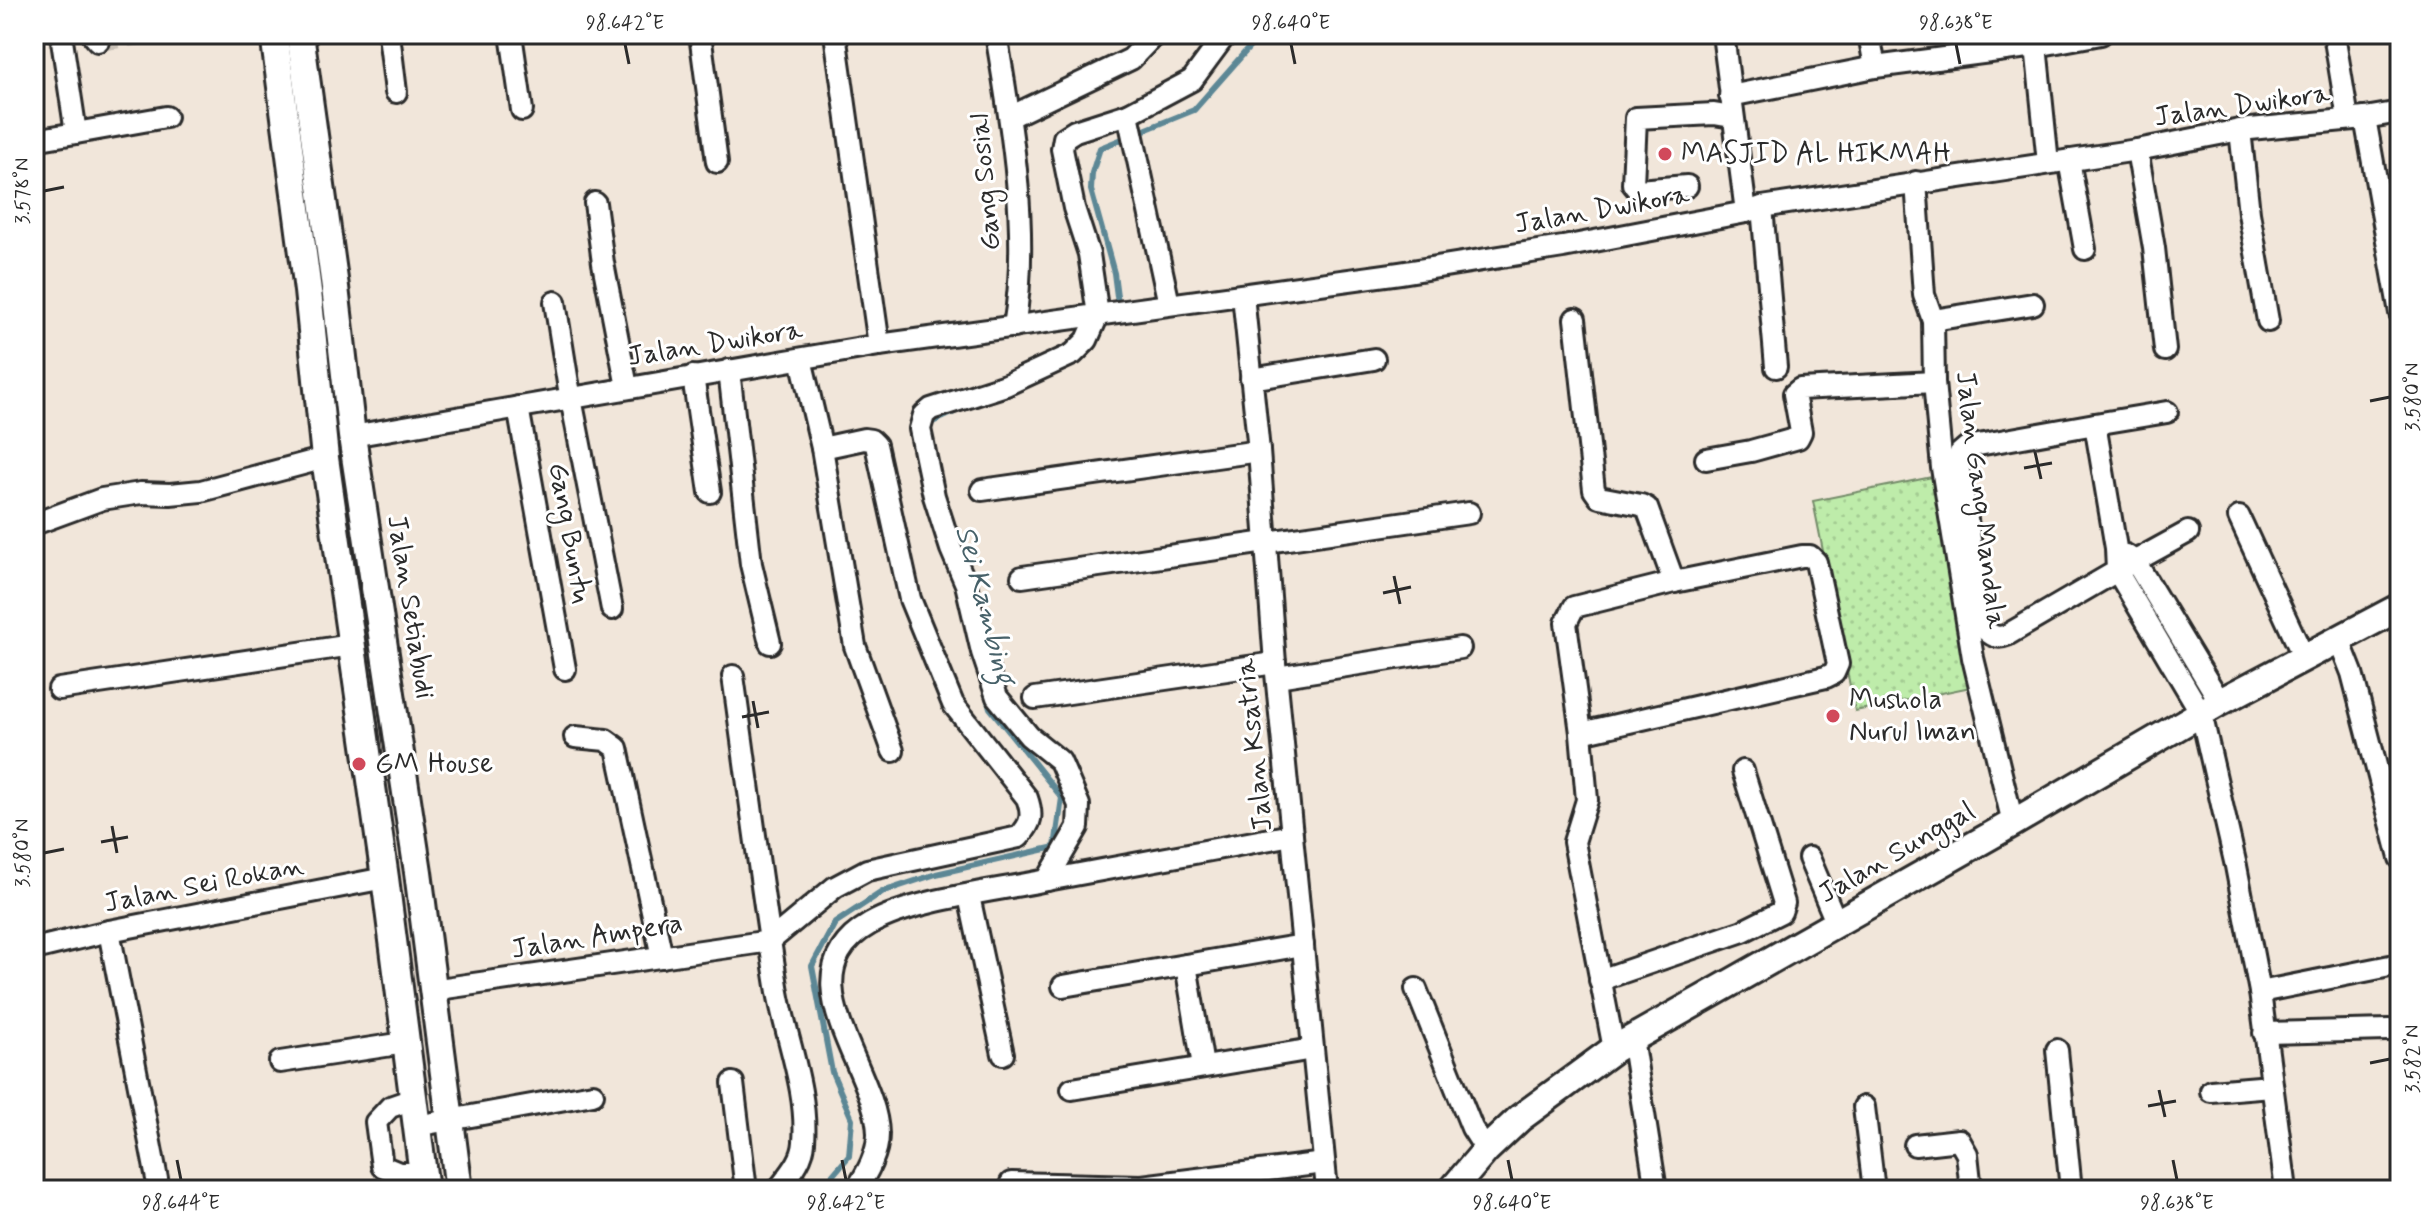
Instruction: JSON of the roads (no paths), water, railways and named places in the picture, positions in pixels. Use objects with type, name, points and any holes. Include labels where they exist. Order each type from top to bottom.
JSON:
[{"type":"main road","points":[[274,34],[308,291],[325,458],[385,878],[424,1182]]},
{"type":"main road","name":"Jalan Setiabudi","points":[[300,34],[352,436],[418,872],[459,1190]]},
{"type":"main road","points":[[308,291],[335,287]]},
{"type":"main road","name":"Jalan Sunggal","points":[[1452,1190],[1486,1150],[1520,1118],[1623,1044],[2210,708],[2400,607]]},
{"type":"main road","points":[[357,678],[388,673]]},
{"type":"street","points":[[61,34],[76,133]]},
{"type":"street","points":[[389,34],[396,92]]},
{"type":"street","points":[[511,34],[522,110]]},
{"type":"street","points":[[700,34],[717,162]]},
{"type":"street","points":[[835,34],[879,345]]},
{"type":"street","name":"Gang Sosial","points":[[996,34],[1010,117],[1021,326]]},
{"type":"street","points":[[1047,880],[1078,827],[1079,805],[1060,761],[1029,736],[997,697],[982,652],[966,584],[934,496],[920,429],[924,415],[931,409],[1006,385],[1073,354],[1087,340],[1093,315],[1089,254],[1074,208],[1062,149],[1064,138],[1075,131],[1128,114],[1192,80],[1226,34]]},
{"type":"street","points":[[1723,34],[1731,106],[1754,210],[1776,367]]},
{"type":"street","points":[[1869,34],[1875,67]]},
{"type":"street","points":[[1687,186],[1638,190],[1633,184],[1636,118],[1714,114],[1731,106],[1875,67],[2035,40],[2101,34]]},
{"type":"street","points":[[2334,34],[2357,119],[2400,313]]},
{"type":"street","points":[[1010,117],[1131,59],[1151,36]]},
{"type":"street","points":[[2035,40],[2048,163]]},
{"type":"street","name":"Jalan Dwikora","points":[[352,436],[879,345],[1563,247],[1916,182],[2137,150],[2240,130],[2400,112]]},
{"type":"street","points":[[1128,114],[1169,304]]},
{"type":"street","points":[[34,140],[166,117]]},
{"type":"street","points":[[2240,130],[2249,213],[2268,321]]},
{"type":"street","points":[[2137,150],[2154,248],[2165,350]]},
{"type":"street","points":[[2069,160],[2085,249]]},
{"type":"street","name":"Jalan Gang Mandala","points":[[1916,182],[1924,295],[1933,320],[1934,382],[1942,468],[1973,658],[2013,823]]},
{"type":"street","points":[[595,203],[627,387]]},
{"type":"street","name":"Jalan Ksatria","points":[[1243,295],[1327,1190]]},
{"type":"street","points":[[555,302],[612,609]]},
{"type":"street","points":[[1933,320],[2033,304]]},
{"type":"street","points":[[1575,319],[1594,490],[1599,497],[1647,508],[1674,582]]},
{"type":"street","points":[[801,359],[822,448],[855,646],[893,751]]},
{"type":"street","points":[[1251,379],[1374,359]]},
{"type":"street","points":[[729,370],[751,564],[770,643]]},
{"type":"street","points":[[693,376],[710,492]]},
{"type":"street","points":[[1706,459],[1798,438],[1801,432],[1794,394],[1800,389],[1934,382]]},
{"type":"street","name":"Gang Buntu","points":[[518,407],[565,669]]},
{"type":"street","points":[[2167,412],[1967,447],[1960,453],[1958,463],[1984,628],[2000,638],[2007,635],[2188,532]]},
{"type":"street","points":[[2095,424],[2116,548],[2210,708],[2260,992],[2286,1190]]},
{"type":"street","points":[[777,934],[835,887],[867,870],[1019,837],[1028,827],[1033,814],[1027,798],[953,704],[910,599],[876,445],[864,439],[822,448]]},
{"type":"street","points":[[982,490],[1259,451]]},
{"type":"street","points":[[34,524],[102,499],[141,493],[201,491],[325,458]]},
{"type":"street","points":[[1022,577],[1469,513]]},
{"type":"street","points":[[2239,517],[2304,658]]},
{"type":"street","points":[[1581,733],[1834,673],[1838,664],[1816,562],[1810,556],[1581,603],[1570,611],[1566,623],[1581,733],[1588,783],[1587,800],[1574,842],[1600,980],[1623,1044],[1656,1190]]},
{"type":"street","points":[[2339,640],[2352,673],[2400,858]]},
{"type":"street","points":[[59,689],[352,645]]},
{"type":"street","points":[[1035,698],[1460,648]]},
{"type":"street","points":[[733,676],[777,934]]},
{"type":"street","points":[[747,695],[777,934],[782,1012],[804,1108],[804,1145],[798,1163],[778,1190]]},
{"type":"street","points":[[575,737],[606,740],[617,748],[662,957]]},
{"type":"street","points":[[1600,980],[1743,931],[1781,912],[1784,903],[1743,771]]},
{"type":"street","points":[[856,1190],[874,1158],[878,1134],[874,1111],[836,1016],[833,990],[836,961],[850,940],[869,924],[912,907],[1292,835]]},
{"type":"street","points":[[1809,858],[1837,924]]},
{"type":"street","name":"Jalan Sei Rokan","points":[[34,949],[109,931],[385,878]]},
{"type":"street","points":[[969,896],[1003,1054]]},
{"type":"street","points":[[109,931],[157,1179]]},
{"type":"street","name":"Jalan Ampera","points":[[432,990],[662,957],[777,934]]},
{"type":"street","points":[[1063,986],[1303,945]]},
{"type":"street","points":[[2260,992],[2400,964]]},
{"type":"street","points":[[1186,965],[1203,1066]]},
{"type":"street","points":[[1416,989],[1472,1128],[1486,1150]]},
{"type":"street","points":[[2264,1033],[2389,1030]]},
{"type":"street","points":[[280,1062],[405,1043]]},
{"type":"street","points":[[1072,1089],[1313,1049]]},
{"type":"street","points":[[2057,1050],[2071,1190]]},
{"type":"street","points":[[733,1083],[746,1190]]},
{"type":"street","points":[[2211,1091],[2271,1086]]},
{"type":"street","points":[[416,1126],[593,1094]]},
{"type":"street","points":[[413,1099],[390,1107],[376,1122],[382,1166],[424,1182]]},
{"type":"street","points":[[1864,1107],[1874,1190]]},
{"type":"street","points":[[1915,1145],[1959,1140],[1967,1154],[1971,1190]]},
{"type":"street","points":[[1011,1183],[1142,1186],[1324,1163]]},
{"type":"waterway","name":"Sei Kambing","points":[[1115,305],[1118,304],[1114,273],[1091,190],[1092,173],[1100,148],[1194,110],[1261,34]]},
{"type":"waterway","name":"Sei Kambing","points":[[928,424],[961,409]]},
{"type":"waterway","name":"Sei Kambing","points":[[820,1190],[849,1156],[852,1119],[832,1072],[812,966],[835,923],[882,892],[936,874],[1055,847],[1062,798],[990,708],[986,694]]},
{"type":"tunnel","points":[[98,41],[149,34]]},
{"type":"place","name":"MASJID AL HIKMAH","points":[[1665,154]]},
{"type":"place","name":"Mushola Nurul Iman","points":[[1833,716]]},
{"type":"place","name":"GM House","points":[[359,764]]}]
